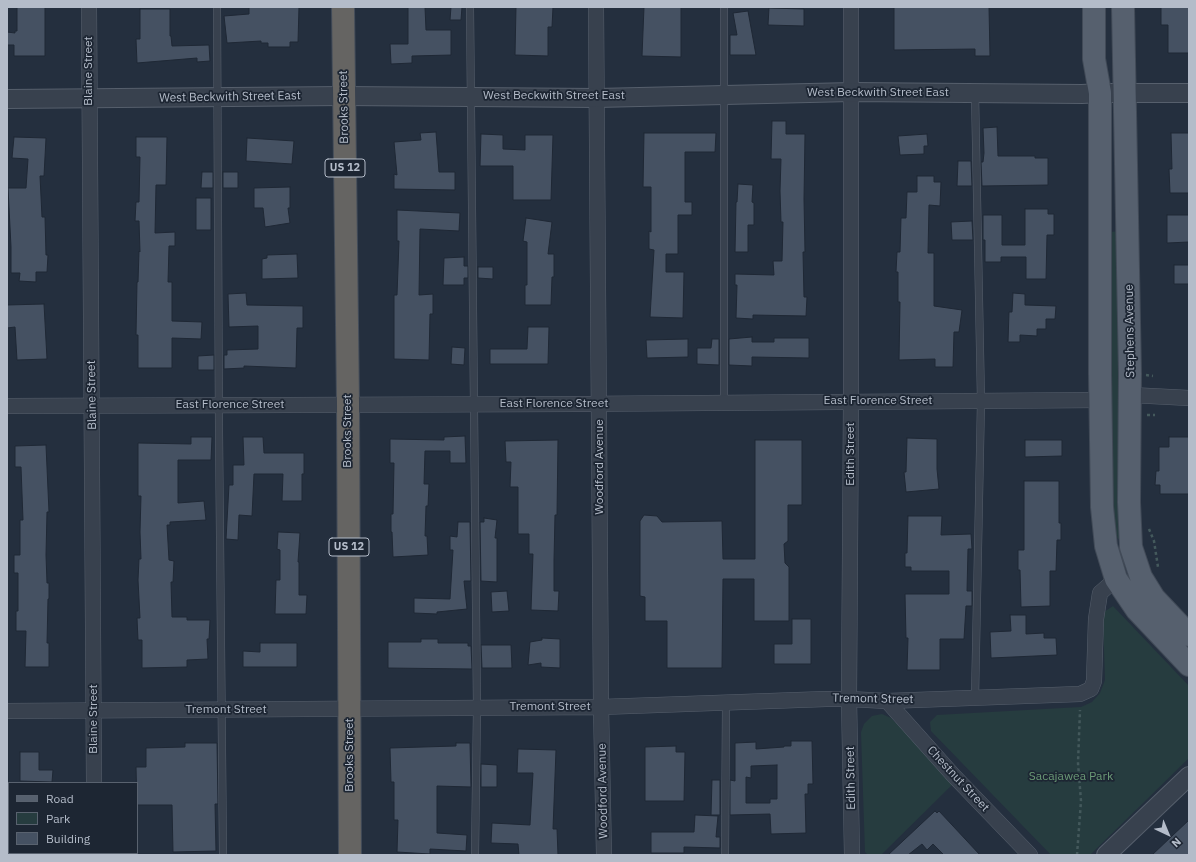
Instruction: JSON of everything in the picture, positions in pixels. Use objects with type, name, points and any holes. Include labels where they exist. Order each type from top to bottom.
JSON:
[{"type":"highway","name":"Brooks Street","points":[[343,7],[348,404],[350,855]]},
{"type":"main road","points":[[1094,7],[1094,59],[1100,93],[1100,373],[1102,507],[1106,546],[1116,579],[1137,610],[1189,665]]},
{"type":"main road","name":"Stephens Avenue","points":[[1123,7],[1126,93],[1130,395],[1129,502],[1131,547],[1141,577],[1154,598],[1189,635]]},
{"type":"street","name":"Blaine Street","points":[[89,7],[94,782]]},
{"type":"street","name":"Woodford Avenue","points":[[596,7],[601,707],[604,855]]},
{"type":"street","name":"Edith Street","points":[[851,7],[852,92],[849,699],[853,854]]},
{"type":"street","name":"West Beckwith Street East","points":[[7,99],[217,96],[471,96],[597,98],[852,92],[1082,94],[1189,93]]},
{"type":"street","points":[[1130,395],[1189,398]]},
{"type":"street","name":"East Florence Street","points":[[7,406],[218,404],[600,404],[1101,400]]},
{"type":"street","name":"Tremont Street","points":[[7,711],[601,707],[849,699],[887,701],[1080,694],[1091,689],[1094,681],[1096,619],[1100,593],[1116,579]]},
{"type":"street","name":"Chestnut Street","points":[[887,701],[954,775],[1030,855]]},
{"type":"street","points":[[1106,855],[1189,776]]},
{"type":"lane","points":[[217,7],[218,404],[223,855]]},
{"type":"lane","points":[[470,7],[477,708],[475,855]]},
{"type":"lane","points":[[724,7],[724,402]]},
{"type":"lane","points":[[975,93],[981,401],[975,698]]},
{"type":"lane","points":[[725,855],[726,703]]},
{"type":"path","points":[[1077,855],[1081,801],[1078,763],[1080,710]]},
{"type":"green space","points":[[1120,231],[1121,541],[1114,535],[1112,515],[1110,232]]},
{"type":"green space","name":"Sacajawea Park","points":[[1113,606],[1189,686],[1189,758],[1090,855],[1051,855],[931,731],[930,722],[937,715],[1081,707],[1092,702],[1100,693],[1105,680],[1103,619],[1104,612]]},
{"type":"green space","points":[[882,714],[891,718],[954,783],[881,855],[868,855],[865,852],[861,732],[864,724],[872,716]]},
{"type":"green space","points":[[7,790],[8,854],[83,854],[83,855],[7,855]]},
{"type":"building","points":[[17,7],[45,7],[45,56],[14,56],[14,45],[7,45],[7,32],[15,33],[15,31],[17,31]]},
{"type":"building","points":[[249,7],[299,7],[298,42],[290,42],[290,47],[268,47],[268,43],[261,43],[261,41],[227,43],[224,16],[249,14]]},
{"type":"building","points":[[408,7],[425,7],[426,30],[451,30],[451,55],[412,56],[412,63],[391,64],[390,44],[408,44]]},
{"type":"building","points":[[451,7],[462,7],[461,20],[450,20]]},
{"type":"building","points":[[516,7],[553,7],[552,27],[548,27],[548,56],[515,55]]},
{"type":"building","points":[[644,7],[681,7],[681,57],[642,56]]},
{"type":"building","points":[[894,7],[989,7],[990,56],[975,56],[975,49],[894,50]]},
{"type":"building","points":[[1161,7],[1189,7],[1189,53],[1168,53],[1168,25],[1161,25]]},
{"type":"building","points":[[769,8],[804,9],[804,26],[768,25]]},
{"type":"building","points":[[140,9],[170,9],[170,36],[172,46],[209,45],[210,61],[197,62],[197,58],[137,63],[136,39],[140,39]]},
{"type":"building","points":[[748,11],[756,55],[730,55],[730,35],[737,35],[733,13]]},
{"type":"building","points":[[772,121],[786,121],[786,134],[805,134],[805,252],[803,252],[804,297],[807,297],[806,316],[753,315],[753,319],[736,318],[737,285],[735,285],[735,274],[774,275],[773,261],[782,261],[783,222],[781,222],[780,191],[781,159],[771,159]]},
{"type":"building","points":[[997,127],[998,156],[1035,156],[1035,158],[1048,158],[1048,185],[982,186],[981,162],[983,162],[984,153],[983,128]]},
{"type":"building","points":[[436,132],[439,172],[455,172],[455,190],[394,189],[394,174],[397,175],[394,142],[421,140],[420,133]]},
{"type":"building","points":[[644,133],[716,133],[715,152],[685,152],[685,202],[692,202],[692,215],[678,215],[678,254],[666,254],[666,272],[684,272],[683,318],[650,317],[654,250],[649,249],[649,231],[651,232],[651,187],[643,187]]},
{"type":"building","points":[[1171,133],[1189,133],[1189,193],[1170,193],[1169,169],[1172,169]]},
{"type":"building","points":[[481,134],[503,135],[503,149],[525,150],[525,135],[553,135],[551,200],[513,200],[513,166],[480,166]]},
{"type":"building","points":[[927,134],[928,146],[924,146],[924,154],[900,155],[898,136]]},
{"type":"building","points":[[14,137],[46,138],[44,176],[40,176],[42,217],[45,217],[46,255],[48,255],[47,272],[36,272],[36,282],[19,281],[20,273],[11,273],[8,188],[26,188],[28,159],[12,158]]},
{"type":"building","points":[[136,137],[167,137],[166,185],[156,185],[155,233],[175,232],[175,246],[169,246],[168,282],[172,282],[172,321],[202,322],[201,339],[172,338],[172,368],[138,368],[138,335],[136,335],[137,282],[139,251],[140,252],[139,221],[135,221],[136,202],[139,202],[140,157],[136,157]]},
{"type":"building","points":[[247,138],[294,141],[292,164],[246,161]]},
{"type":"building","points":[[958,161],[971,161],[972,186],[957,186]]},
{"type":"building","points":[[202,172],[213,172],[213,188],[201,188]]},
{"type":"building","points":[[223,172],[238,172],[238,188],[223,188]]},
{"type":"building","points":[[917,176],[934,176],[934,182],[941,182],[940,206],[929,205],[928,253],[934,253],[934,306],[962,310],[959,332],[954,332],[953,367],[935,367],[935,359],[899,360],[900,302],[898,302],[898,272],[896,272],[897,252],[900,252],[901,218],[906,218],[907,192],[917,192]]},
{"type":"building","points":[[738,184],[753,185],[752,202],[754,203],[754,225],[748,225],[748,252],[735,252],[736,202]]},
{"type":"building","points":[[290,187],[290,208],[288,208],[290,223],[265,227],[263,208],[254,208],[254,188]]},
{"type":"building","points":[[196,198],[211,198],[211,230],[196,230]]},
{"type":"building","points":[[1025,209],[1048,209],[1048,214],[1054,214],[1054,235],[1047,235],[1046,279],[1026,279],[1026,257],[1001,257],[1001,262],[985,262],[983,215],[1002,215],[1002,245],[1025,245]]},
{"type":"building","points":[[397,210],[460,213],[459,231],[420,229],[419,295],[433,294],[433,314],[430,314],[429,360],[394,359],[394,295],[397,295],[399,241],[397,241]]},
{"type":"building","points":[[1167,215],[1189,215],[1189,242],[1167,243]]},
{"type":"building","points":[[526,218],[552,222],[548,254],[554,254],[554,277],[552,277],[551,305],[525,305],[525,285],[527,285],[527,242],[523,241]]},
{"type":"building","points":[[972,221],[973,240],[952,240],[951,222]]},
{"type":"building","points":[[297,254],[298,278],[262,279],[262,259],[267,258],[267,255]]},
{"type":"building","points":[[464,257],[464,266],[468,266],[468,278],[464,278],[464,285],[443,285],[444,258]]},
{"type":"building","points":[[1174,265],[1189,265],[1189,284],[1174,284]]},
{"type":"building","points":[[478,267],[493,267],[493,279],[478,278]]},
{"type":"building","points":[[246,293],[247,305],[303,306],[303,328],[297,328],[296,368],[244,366],[244,368],[224,369],[224,355],[227,355],[227,350],[258,349],[258,326],[229,327],[228,294]]},
{"type":"building","points":[[1013,293],[1025,294],[1025,305],[1056,306],[1055,319],[1046,319],[1046,329],[1037,329],[1037,336],[1020,335],[1020,342],[1008,342],[1009,312],[1012,312]]},
{"type":"building","points":[[44,304],[47,359],[17,360],[15,327],[7,328],[7,305]]},
{"type":"building","points":[[528,327],[549,327],[548,364],[490,364],[490,349],[527,349]]},
{"type":"building","points":[[752,337],[752,342],[774,342],[774,338],[809,338],[809,358],[752,357],[752,366],[729,365],[729,339]]},
{"type":"building","points":[[688,339],[688,357],[647,358],[646,340]]},
{"type":"building","points":[[712,339],[719,339],[719,365],[697,364],[697,348],[711,348]]},
{"type":"building","points":[[452,347],[465,348],[464,365],[451,364]]},
{"type":"building","points":[[214,355],[214,370],[198,370],[198,356]]},
{"type":"building","points":[[465,436],[466,463],[450,463],[450,451],[425,451],[424,484],[429,484],[428,506],[426,506],[425,536],[427,536],[428,555],[393,557],[391,514],[393,514],[394,463],[390,463],[390,439],[444,440],[444,437]]},
{"type":"building","points":[[191,437],[212,437],[211,460],[178,460],[178,503],[204,501],[206,520],[170,522],[170,525],[167,525],[169,560],[174,561],[173,582],[171,582],[172,617],[187,617],[187,620],[210,620],[209,639],[207,639],[208,659],[187,660],[187,667],[142,668],[142,640],[138,640],[137,618],[140,618],[138,580],[139,559],[141,559],[141,496],[138,496],[138,443],[191,444]]},
{"type":"building","points":[[243,437],[263,437],[264,453],[304,453],[302,501],[282,501],[283,474],[254,474],[252,516],[239,515],[238,540],[226,539],[229,485],[233,485],[233,465],[244,465]]},
{"type":"building","points":[[1169,437],[1189,437],[1189,494],[1160,494],[1160,485],[1155,485],[1156,471],[1159,471],[1159,447],[1169,447]]},
{"type":"building","points":[[907,438],[937,439],[939,489],[906,492],[904,472],[906,472]]},
{"type":"building","points":[[558,440],[554,591],[559,591],[558,611],[531,610],[533,554],[529,554],[529,534],[518,534],[518,487],[510,487],[511,462],[506,462],[505,441]]},
{"type":"building","points":[[755,440],[802,440],[802,505],[788,505],[788,541],[784,544],[785,563],[789,567],[789,621],[754,621],[754,579],[723,579],[722,668],[667,668],[667,621],[645,621],[645,597],[640,596],[640,521],[644,515],[657,516],[662,522],[722,521],[723,559],[755,559]]},
{"type":"building","points":[[1025,440],[1062,440],[1062,456],[1025,457]]},
{"type":"building","points":[[46,445],[49,512],[47,512],[46,555],[47,583],[49,583],[47,643],[49,643],[49,667],[25,667],[26,631],[16,631],[16,611],[18,611],[18,573],[14,573],[14,555],[20,555],[20,520],[23,520],[21,467],[15,467],[15,446]]},
{"type":"building","points":[[1024,481],[1059,481],[1059,523],[1061,523],[1061,540],[1057,540],[1056,571],[1050,571],[1050,606],[1021,607],[1018,550],[1024,550]]},
{"type":"building","points":[[908,516],[942,516],[941,535],[971,534],[972,549],[968,549],[967,591],[972,591],[972,606],[966,606],[964,639],[940,639],[940,670],[907,670],[908,638],[906,638],[905,594],[949,594],[949,571],[911,571],[911,567],[905,567]]},
{"type":"building","points":[[484,518],[497,520],[495,538],[497,538],[497,582],[481,581],[480,522],[484,522]]},
{"type":"building","points":[[458,522],[470,522],[471,581],[464,581],[467,609],[437,612],[437,614],[414,613],[414,598],[450,599],[453,550],[450,550],[450,536],[457,537]]},
{"type":"building","points":[[278,532],[300,533],[298,562],[299,595],[307,595],[306,614],[275,614],[276,580],[280,580],[280,550],[277,549]]},
{"type":"building","points":[[507,591],[509,611],[492,612],[491,592]]},
{"type":"building","points":[[1010,615],[1026,615],[1026,634],[1044,633],[1044,638],[1056,638],[1057,655],[991,658],[990,632],[1011,631]]},
{"type":"building","points":[[792,619],[811,619],[811,664],[774,664],[774,644],[792,644]]},
{"type":"building","points":[[542,638],[560,639],[560,668],[541,667],[541,663],[528,665],[530,642],[542,640]]},
{"type":"building","points":[[421,639],[438,639],[438,643],[468,643],[468,646],[471,646],[472,669],[388,668],[388,642],[421,642]]},
{"type":"building","points":[[260,643],[297,643],[297,667],[243,667],[243,651],[260,652]]},
{"type":"building","points":[[481,645],[511,645],[512,668],[482,668]]},
{"type":"building","points":[[791,741],[812,741],[813,784],[808,784],[808,794],[805,794],[806,833],[771,834],[770,814],[730,815],[730,780],[735,781],[735,743],[756,742],[756,749],[791,746]],"holes":[[[777,765],[777,799],[770,799],[770,803],[746,803],[746,777],[751,778],[751,766]]]},
{"type":"building","points":[[185,743],[217,743],[218,804],[215,804],[216,851],[173,852],[172,805],[138,805],[138,782],[136,782],[136,767],[146,767],[146,748],[185,747]]},
{"type":"building","points":[[456,743],[470,743],[471,787],[437,786],[437,833],[467,835],[466,851],[430,849],[430,854],[397,852],[398,820],[394,820],[394,782],[391,782],[390,748],[456,746]]},
{"type":"building","points":[[676,746],[676,752],[685,752],[684,801],[645,801],[645,747]]},
{"type":"building","points":[[518,749],[556,750],[553,829],[557,829],[558,855],[519,855],[518,844],[491,843],[492,823],[530,825],[533,773],[517,773]]},
{"type":"building","points":[[20,752],[39,752],[39,770],[53,770],[52,782],[20,781]]},
{"type":"building","points":[[481,764],[497,765],[497,787],[481,787]]},
{"type":"building","points":[[712,780],[720,780],[720,815],[711,815]]},
{"type":"building","points":[[935,811],[937,813],[939,811],[980,855],[944,855],[933,844],[927,850],[922,844],[908,855],[888,855]]},
{"type":"building","points":[[695,815],[718,816],[716,837],[720,837],[720,848],[684,847],[684,853],[651,853],[651,832],[694,832]]},
{"type":"building","points":[[1189,820],[1189,855],[1152,855],[1172,836]]}]
